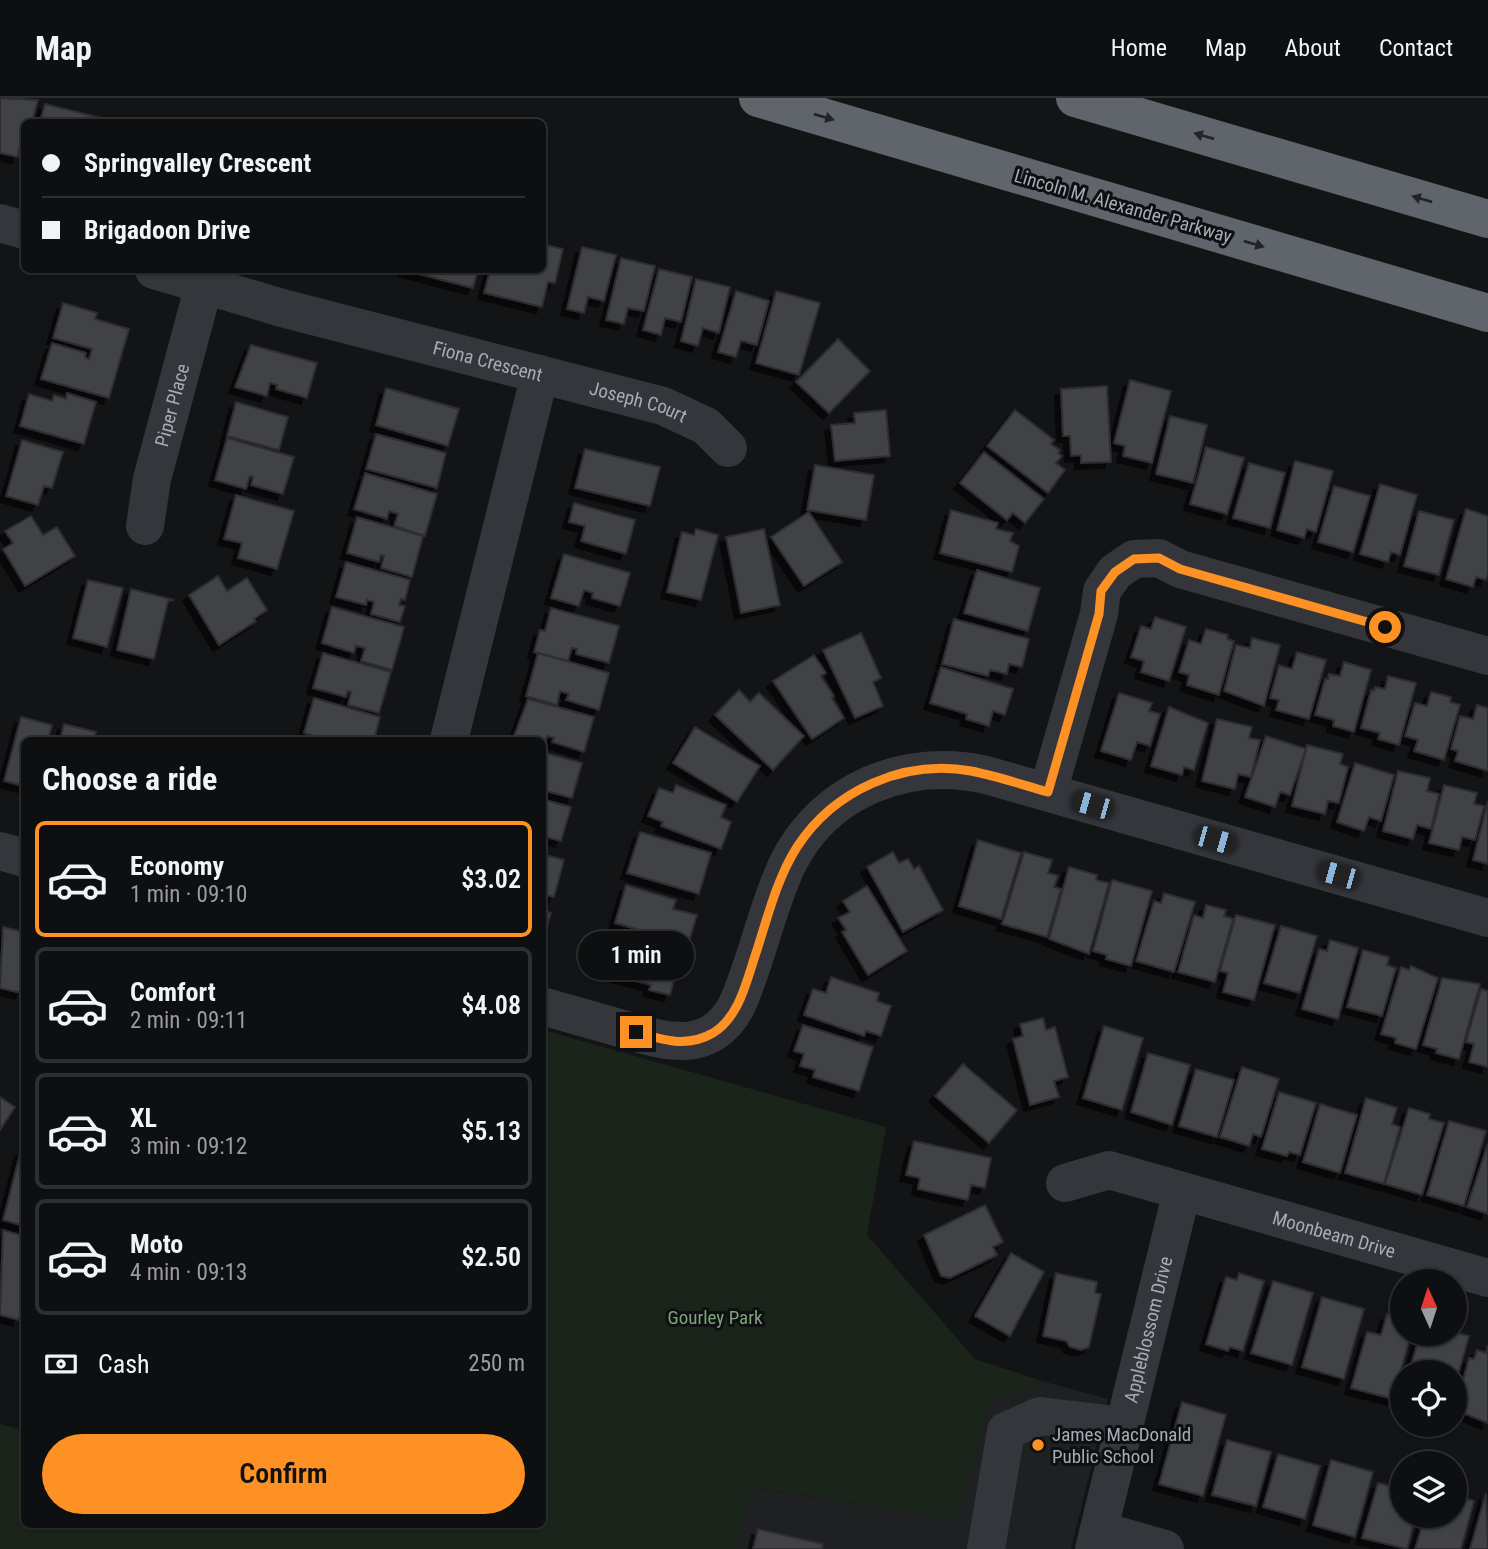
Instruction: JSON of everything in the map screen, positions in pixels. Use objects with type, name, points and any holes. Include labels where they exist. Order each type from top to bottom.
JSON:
[{"type":"highway","name":"Lincoln M. Alexander Parkway","points":[[758,98],[1488,313]]},
{"type":"highway","points":[[1075,98],[1488,219]]},
{"type":"street","points":[[0,222],[21,229]]},
{"type":"street","name":"Fiona Crescent","points":[[164,273],[540,374],[450,737]]},
{"type":"street","name":"Piper Place","points":[[145,526],[152,479],[204,285]]},
{"type":"street","name":"Joseph Court","points":[[540,374],[677,411],[706,426],[728,448]]},
{"type":"street","points":[[1048,792],[1099,614],[1101,591],[1115,572],[1134,559],[1159,558],[1180,569],[1488,656]]},
{"type":"street","points":[[546,1007],[671,1041],[704,1037],[726,1022],[736,1007],[780,883],[797,848],[838,803],[875,781],[916,770],[971,771],[1488,918]]},
{"type":"street","points":[[0,851],[21,857]]},
{"type":"street","name":"Moonbeam Drive","points":[[1065,1183],[1109,1170],[1488,1278]]},
{"type":"street","name":"Appleblossom Drive","points":[[1096,1539],[1181,1191]]},
{"type":"street","points":[[986,1549],[1006,1432],[1040,1416],[1124,1426]]},
{"type":"street","points":[[1096,1539],[1165,1549]]},
{"type":"shaded area","name":"James MacDonald Public School","points":[[1042,1381],[1108,1399],[1071,1549],[735,1549],[751,1487],[957,1520],[990,1402]]},
{"type":"green space","name":"Gourley Park","points":[[546,1031],[886,1127],[867,1235],[975,1359],[1042,1381],[990,1403],[957,1520],[752,1487],[735,1549],[0,1549],[0,1424],[21,1429],[21,1528],[546,1528]]},
{"type":"building","points":[[0,98],[38,100],[33,119],[21,119],[18,157],[0,153]]},
{"type":"building","points":[[45,104],[105,119],[41,119]]},
{"type":"building","points":[[546,245],[563,249],[555,283],[548,282],[542,307],[484,293],[489,273],[546,273]]},
{"type":"building","points":[[582,247],[616,255],[604,301],[588,297],[584,313],[567,309]]},
{"type":"building","points":[[621,258],[655,266],[644,311],[628,308],[624,324],[606,320]]},
{"type":"building","points":[[659,269],[692,277],[681,322],[665,318],[661,335],[643,330]]},
{"type":"building","points":[[415,273],[477,273],[473,288]]},
{"type":"building","points":[[696,279],[730,287],[719,333],[703,328],[698,346],[681,341]]},
{"type":"building","points":[[736,291],[769,301],[757,345],[741,341],[736,357],[718,352]]},
{"type":"building","points":[[776,291],[820,303],[799,375],[756,363]]},
{"type":"building","points":[[63,303],[97,313],[95,319],[129,329],[109,398],[41,379],[52,343],[86,353],[85,357],[89,359],[92,349],[53,338]]},
{"type":"building","points":[[838,339],[870,371],[829,413],[796,382]]},
{"type":"building","points":[[251,345],[317,363],[307,398],[276,389],[277,385],[270,383],[267,396],[235,387]]},
{"type":"building","points":[[1130,380],[1171,391],[1152,463],[1123,456],[1125,446],[1114,443]]},
{"type":"building","points":[[1107,386],[1111,462],[1081,463],[1081,455],[1071,456],[1070,436],[1063,436],[1061,389]]},
{"type":"building","points":[[386,388],[459,409],[448,446],[376,425]]},
{"type":"building","points":[[67,393],[96,402],[84,444],[20,426],[29,394],[52,401],[54,395],[66,399]]},
{"type":"building","points":[[236,402],[288,417],[279,450],[227,436]]},
{"type":"building","points":[[886,410],[890,456],[835,461],[831,425],[855,423],[854,413]]},
{"type":"building","points":[[1015,410],[1054,440],[1051,444],[1060,450],[1058,453],[1062,456],[1056,463],[1065,470],[1048,493],[987,446]]},
{"type":"building","points":[[1170,416],[1207,425],[1193,483],[1156,474]]},
{"type":"building","points":[[376,434],[446,453],[437,488],[366,469]]},
{"type":"building","points":[[227,438],[294,457],[283,494],[251,485],[253,477],[250,476],[246,489],[215,480]]},
{"type":"building","points":[[22,440],[63,452],[52,488],[44,486],[38,505],[6,496]]},
{"type":"building","points":[[1206,447],[1244,458],[1227,514],[1190,504]]},
{"type":"building","points":[[585,449],[660,467],[650,506],[575,488]]},
{"type":"building","points":[[984,452],[1044,499],[1025,523],[1013,513],[1007,520],[960,483]]},
{"type":"building","points":[[1295,461],[1333,471],[1316,532],[1307,529],[1304,538],[1277,530]]},
{"type":"building","points":[[1249,463],[1285,473],[1270,528],[1233,518]]},
{"type":"building","points":[[815,465],[874,475],[866,520],[807,510]]},
{"type":"building","points":[[365,473],[437,494],[425,536],[394,526],[398,514],[389,511],[387,519],[354,509]]},
{"type":"building","points":[[1380,484],[1417,495],[1400,555],[1391,552],[1388,562],[1360,554]]},
{"type":"building","points":[[1334,486],[1370,496],[1353,552],[1318,542]]},
{"type":"building","points":[[236,495],[294,511],[277,569],[238,558],[242,543],[224,539]]},
{"type":"building","points":[[574,503],[635,520],[626,554],[581,541],[585,526],[569,522]]},
{"type":"building","points":[[1466,509],[1488,516],[1488,573],[1486,580],[1476,577],[1473,587],[1446,579]]},
{"type":"building","points":[[951,510],[998,523],[996,529],[1013,533],[1010,541],[1019,546],[1012,572],[940,553]]},
{"type":"building","points":[[1419,511],[1454,520],[1439,575],[1404,566]]},
{"type":"building","points":[[809,512],[842,562],[804,586],[771,537]]},
{"type":"building","points":[[31,516],[43,535],[57,527],[75,556],[25,586],[3,549],[13,543],[5,531]]},
{"type":"building","points":[[357,517],[423,536],[412,577],[381,568],[384,556],[381,555],[379,562],[347,553]]},
{"type":"building","points":[[696,529],[718,535],[701,600],[667,592],[682,532],[694,535]]},
{"type":"building","points":[[764,529],[780,605],[741,613],[726,537]]},
{"type":"building","points":[[564,554],[630,573],[620,606],[592,598],[593,593],[584,590],[579,606],[551,598]]},
{"type":"building","points":[[346,562],[410,580],[405,600],[401,599],[399,605],[405,606],[400,622],[371,614],[374,602],[367,600],[366,605],[336,597]]},
{"type":"building","points":[[977,570],[1040,588],[1028,631],[964,613]]},
{"type":"building","points":[[218,576],[227,591],[247,578],[267,610],[254,619],[256,621],[219,645],[189,595]]},
{"type":"building","points":[[88,580],[123,588],[107,647],[73,638]]},
{"type":"building","points":[[131,589],[174,600],[168,601],[154,659],[117,650]]},
{"type":"building","points":[[332,607],[404,627],[392,670],[361,661],[365,648],[356,646],[354,653],[322,643]]},
{"type":"building","points":[[551,608],[619,626],[609,663],[576,654],[577,649],[572,648],[568,661],[534,652],[540,630],[545,631]]},
{"type":"building","points":[[1155,617],[1186,627],[1169,681],[1141,672],[1144,661],[1131,657],[1141,626],[1151,629]]},
{"type":"building","points":[[954,619],[1029,639],[1022,667],[1009,664],[1007,674],[990,670],[988,676],[942,664]]},
{"type":"building","points":[[1206,629],[1228,635],[1227,639],[1234,641],[1219,695],[1187,685],[1189,675],[1179,672],[1189,640],[1201,644]]},
{"type":"building","points":[[861,633],[881,678],[873,682],[883,706],[855,718],[823,650]]},
{"type":"building","points":[[1252,638],[1280,645],[1264,706],[1224,691],[1236,645],[1250,648]]},
{"type":"building","points":[[1297,652],[1326,660],[1309,719],[1276,710],[1279,700],[1270,698],[1279,665],[1292,669]]},
{"type":"building","points":[[323,653],[391,672],[379,713],[348,705],[351,692],[348,691],[346,697],[313,688]]},
{"type":"building","points":[[538,653],[609,673],[599,710],[566,700],[569,694],[560,691],[557,705],[526,696]]},
{"type":"building","points":[[814,655],[826,673],[821,676],[844,718],[812,739],[773,681]]},
{"type":"building","points":[[1344,662],[1371,670],[1354,732],[1333,726],[1334,720],[1315,715],[1325,679],[1328,679],[1329,674],[1340,676]]},
{"type":"building","points":[[941,667],[1013,689],[1005,715],[993,711],[989,726],[966,719],[967,714],[930,703]]},
{"type":"building","points":[[1388,676],[1416,683],[1399,745],[1378,739],[1380,733],[1361,728],[1371,690],[1374,691],[1375,687],[1385,689]]},
{"type":"building","points":[[739,690],[750,702],[759,693],[804,736],[773,770],[715,715]]},
{"type":"building","points":[[1431,692],[1451,697],[1450,702],[1460,705],[1444,760],[1414,751],[1418,740],[1405,736],[1415,703],[1427,706]]},
{"type":"building","points":[[1119,693],[1152,703],[1149,711],[1160,714],[1150,746],[1137,742],[1131,760],[1101,751]]},
{"type":"building","points":[[314,698],[380,717],[375,737],[318,737],[304,733]]},
{"type":"building","points":[[528,699],[594,717],[584,752],[552,742],[554,738],[547,736],[546,740],[546,737],[514,737]]},
{"type":"building","points":[[1477,705],[1488,708],[1488,771],[1455,761],[1458,751],[1451,749],[1460,716],[1473,719]]},
{"type":"building","points":[[1169,707],[1208,723],[1194,770],[1184,767],[1182,775],[1151,766]]},
{"type":"building","points":[[21,717],[52,725],[49,737],[21,737],[21,785],[4,781]]},
{"type":"building","points":[[1217,719],[1252,727],[1249,738],[1260,740],[1251,777],[1238,774],[1235,789],[1202,781]]},
{"type":"building","points":[[64,724],[96,732],[94,737],[61,737]]},
{"type":"building","points":[[695,727],[760,766],[737,802],[673,763]]},
{"type":"building","points":[[1266,736],[1306,749],[1290,795],[1280,792],[1275,807],[1245,797]]},
{"type":"building","points":[[1307,745],[1343,754],[1340,764],[1348,767],[1339,803],[1328,801],[1325,814],[1292,806]]},
{"type":"building","points":[[546,753],[582,763],[572,798],[546,791]]},
{"type":"building","points":[[1355,763],[1394,775],[1381,821],[1369,817],[1364,831],[1337,822]]},
{"type":"building","points":[[1398,771],[1430,778],[1427,791],[1439,794],[1431,829],[1417,825],[1413,839],[1383,831]]},
{"type":"building","points":[[676,785],[726,805],[721,817],[731,822],[721,849],[661,826],[663,822],[648,816],[659,788],[673,793]]},
{"type":"building","points":[[1444,785],[1477,793],[1474,804],[1484,806],[1475,840],[1462,837],[1459,850],[1429,843]]},
{"type":"building","points":[[546,800],[571,807],[561,841],[546,837]]},
{"type":"building","points":[[1488,801],[1488,864],[1473,860]]},
{"type":"building","points":[[640,832],[711,853],[699,894],[627,873]]},
{"type":"building","points":[[978,840],[1021,853],[1001,919],[959,906]]},
{"type":"building","points":[[893,852],[899,863],[908,859],[914,869],[919,866],[943,910],[903,932],[867,867]]},
{"type":"building","points":[[1024,852],[1052,860],[1048,873],[1058,876],[1054,887],[1061,889],[1047,937],[1002,924]]},
{"type":"building","points":[[546,855],[564,860],[554,897],[546,895]]},
{"type":"building","points":[[1069,867],[1097,875],[1096,880],[1109,883],[1089,954],[1049,939]]},
{"type":"building","points":[[1112,880],[1152,891],[1131,966],[1106,959],[1107,955],[1093,951]]},
{"type":"building","points":[[626,885],[676,900],[673,909],[697,915],[688,944],[615,923]]},
{"type":"building","points":[[867,886],[907,951],[868,975],[842,932],[846,930],[838,918],[850,912],[843,901]]},
{"type":"building","points":[[1164,893],[1195,902],[1174,972],[1136,961],[1154,901],[1161,903]]},
{"type":"building","points":[[1206,905],[1226,910],[1224,916],[1233,919],[1215,982],[1178,972],[1194,915],[1203,918]]},
{"type":"building","points":[[546,911],[551,913],[546,930]]},
{"type":"building","points":[[1236,915],[1275,925],[1254,1000],[1223,992],[1228,973],[1220,971]]},
{"type":"building","points":[[1281,926],[1317,936],[1300,993],[1264,983]]},
{"type":"building","points":[[3,927],[21,931],[21,993],[0,988]]},
{"type":"building","points":[[621,934],[682,950],[670,995],[649,990],[651,985],[610,974]]},
{"type":"building","points":[[1330,940],[1358,948],[1338,1019],[1302,1009],[1319,949],[1327,951]]},
{"type":"building","points":[[1363,950],[1389,957],[1387,965],[1396,968],[1382,1016],[1347,1007]]},
{"type":"building","points":[[1411,966],[1438,978],[1416,1049],[1395,1043],[1396,1038],[1381,1034],[1401,967],[1409,970]]},
{"type":"building","points":[[831,977],[879,993],[877,1001],[891,1006],[881,1036],[866,1031],[864,1036],[804,1015],[813,989],[826,993]]},
{"type":"building","points":[[1442,978],[1480,984],[1459,1059],[1436,1053],[1437,1049],[1423,1045]]},
{"type":"building","points":[[1481,989],[1488,991],[1488,1067],[1469,1062],[1474,1044],[1466,1042]]},
{"type":"building","points":[[1043,1018],[1046,1030],[1055,1027],[1068,1077],[1054,1081],[1059,1097],[1030,1105],[1013,1039],[1023,1036],[1020,1024]]},
{"type":"building","points":[[803,1025],[873,1047],[859,1091],[813,1077],[815,1070],[800,1066],[804,1054],[794,1051]]},
{"type":"building","points":[[1104,1026],[1143,1038],[1122,1110],[1083,1098]]},
{"type":"building","points":[[1148,1053],[1190,1065],[1172,1125],[1131,1112]]},
{"type":"building","points":[[963,1064],[1017,1110],[989,1143],[935,1096]]},
{"type":"building","points":[[1242,1067],[1279,1079],[1261,1137],[1253,1134],[1249,1146],[1220,1137]]},
{"type":"building","points":[[1196,1069],[1234,1080],[1217,1137],[1179,1126]]},
{"type":"building","points":[[1279,1092],[1316,1103],[1300,1155],[1289,1152],[1287,1156],[1262,1149]]},
{"type":"building","points":[[0,1097],[15,1107],[0,1130]]},
{"type":"building","points":[[1366,1098],[1397,1108],[1392,1124],[1400,1127],[1384,1184],[1345,1173]]},
{"type":"building","points":[[1320,1104],[1357,1115],[1340,1173],[1303,1162]]},
{"type":"building","points":[[1409,1108],[1430,1114],[1429,1119],[1444,1123],[1422,1195],[1385,1184]]},
{"type":"building","points":[[1449,1121],[1486,1131],[1464,1206],[1427,1195]]},
{"type":"building","points":[[914,1141],[991,1158],[985,1188],[971,1185],[968,1200],[918,1189],[920,1178],[906,1175]]},
{"type":"building","points":[[1488,1143],[1488,1214],[1467,1207]]},
{"type":"building","points":[[21,1150],[21,1225],[3,1220]]},
{"type":"building","points":[[985,1205],[1003,1242],[993,1247],[997,1255],[950,1278],[941,1276],[924,1235]]},
{"type":"building","points":[[3,1230],[21,1235],[21,1311],[19,1320],[0,1315]]},
{"type":"building","points":[[1011,1253],[1044,1272],[1010,1336],[975,1316]]},
{"type":"building","points":[[1056,1273],[1097,1282],[1095,1293],[1101,1294],[1089,1347],[1081,1350],[1070,1347],[1066,1341],[1043,1336]]},
{"type":"building","points":[[1239,1273],[1264,1281],[1243,1351],[1230,1347],[1228,1351],[1206,1344],[1226,1277],[1237,1280]]},
{"type":"building","points":[[1273,1281],[1313,1293],[1292,1365],[1251,1353]]},
{"type":"building","points":[[1322,1297],[1364,1309],[1344,1379],[1302,1367]]},
{"type":"building","points":[[1387,1314],[1390,1315],[1390,1346],[1408,1346],[1404,1360],[1390,1360],[1390,1398],[1351,1388],[1367,1332],[1381,1335]]},
{"type":"building","points":[[1488,1345],[1488,1423],[1467,1415],[1469,1358],[1474,1359],[1477,1350],[1486,1353]]},
{"type":"building","points":[[1417,1346],[1466,1346],[1462,1360],[1412,1360]]},
{"type":"building","points":[[1182,1402],[1226,1415],[1203,1496],[1159,1484]]},
{"type":"building","points":[[1227,1440],[1271,1452],[1256,1506],[1212,1495]]},
{"type":"building","points":[[1278,1454],[1320,1466],[1305,1519],[1263,1507]]},
{"type":"building","points":[[1331,1460],[1373,1472],[1355,1537],[1313,1525]]},
{"type":"building","points":[[1378,1483],[1390,1486],[1390,1528],[1413,1528],[1407,1549],[1362,1538]]},
{"type":"building","points":[[1486,1493],[1488,1549],[1470,1549]]},
{"type":"building","points":[[1467,1499],[1474,1501],[1467,1527]]},
{"type":"building","points":[[1421,1528],[1467,1528],[1461,1549],[1415,1549]]},
{"type":"building","points":[[758,1529],[823,1544],[822,1549],[753,1549]]},
{"type":"place","name":"James MacDonald Public School","points":[[1038,1445]]},
{"type":"route","points":[[636,1032],[661,1040],[688,1041],[712,1034],[726,1022],[741,998],[787,865],[822,816],[856,791],[875,781],[916,770],[954,769],[1048,792],[1099,614],[1101,591],[1115,572],[1134,559],[1159,558],[1180,569],[1385,627]]}]
